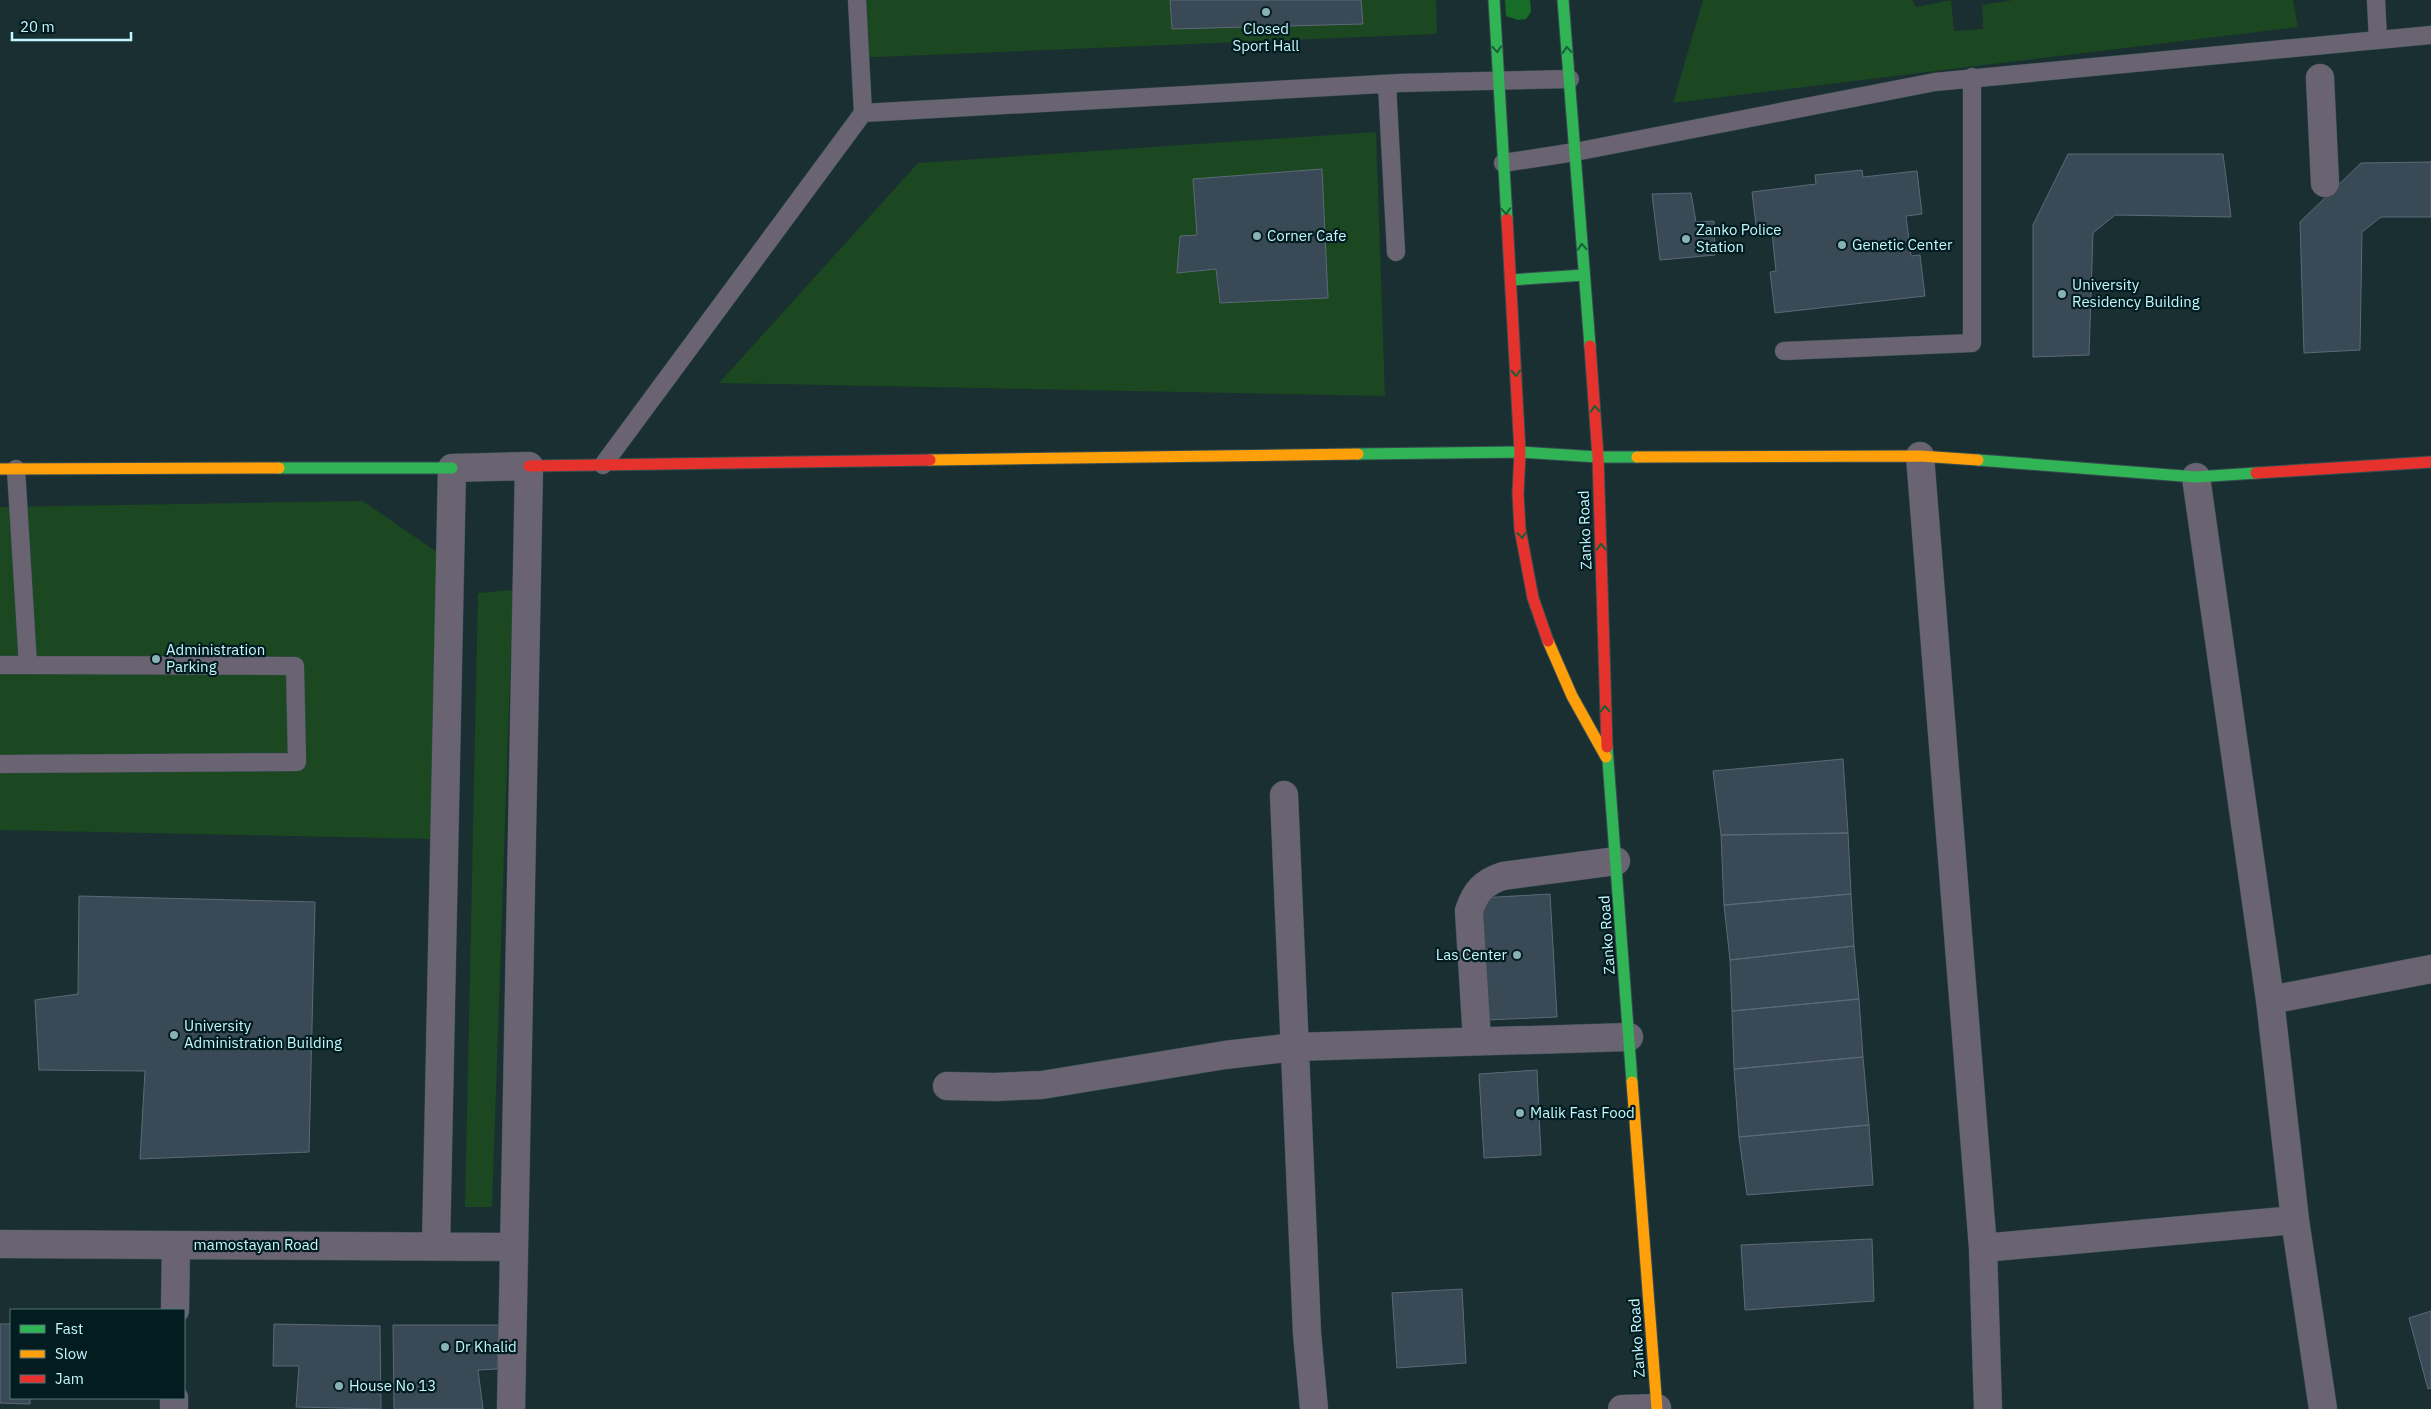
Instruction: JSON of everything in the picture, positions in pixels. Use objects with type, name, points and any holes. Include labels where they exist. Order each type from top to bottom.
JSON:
[{"type":"street","points":[[1494,0],[1520,452],[1518,494],[1522,541],[1531,587],[1544,632],[1561,676],[1582,718],[1607,758]]},
{"type":"street","name":"Zanko Road","points":[[1563,0],[1598,457],[1607,758],[1657,1408]]},
{"type":"street","points":[[2320,78],[2325,183]]},
{"type":"street","points":[[1511,280],[1584,275]]},
{"type":"street","points":[[8,469],[452,468],[1520,452],[1598,457],[1920,456],[2196,477],[2431,462]]},
{"type":"street","points":[[1920,456],[1984,1248],[1988,1409]]},
{"type":"street","points":[[511,1409],[529,466]]},
{"type":"street","points":[[436,1246],[452,468]]},
{"type":"street","points":[[2196,477],[2270,1000],[2295,1220],[2323,1409]]},
{"type":"street","points":[[1284,795],[1307,1333],[1314,1409]]},
{"type":"street","points":[[1477,1040],[1469,911],[1473,898],[1480,888],[1490,880],[1503,876],[1616,861]]},
{"type":"street","points":[[2270,1000],[2431,969]]},
{"type":"street","points":[[947,1086],[1042,1085],[1225,1055],[1294,1047],[1477,1040],[1629,1037]]},
{"type":"street","points":[[1984,1248],[2295,1220]]},
{"type":"street","name":"mamostayan Road","points":[[0,1244],[513,1247]]},
{"type":"street","points":[[175,1309],[176,1245]]},
{"type":"street","points":[[1622,1409],[1657,1408]]},
{"type":"lane","points":[[603,465],[863,113],[857,0]]},
{"type":"lane","points":[[2376,0],[2378,40]]},
{"type":"lane","points":[[1504,163],[1575,152],[1935,82],[2431,35]]},
{"type":"lane","points":[[1784,351],[1972,343],[1972,77]]},
{"type":"lane","points":[[863,113],[1387,84],[1570,79]]},
{"type":"lane","points":[[1387,84],[1396,252]]},
{"type":"lane","points":[[8,469],[28,665]]},
{"type":"lane","points":[[0,666],[295,666],[297,762],[0,764]]},
{"type":"green space","points":[[849,0],[1436,0],[1437,34],[853,58]]},
{"type":"green space","points":[[1505,0],[1530,0],[1531,12],[1526,19],[1518,20],[1506,16]]},
{"type":"green space","points":[[1703,0],[1912,0],[1916,7],[1951,0],[1954,31],[1983,29],[1982,5],[2013,0],[2293,0],[2298,27],[1673,103]]},
{"type":"green space","points":[[1376,132],[1385,396],[719,383],[918,163]]},
{"type":"green space","points":[[363,501],[438,553],[434,839],[0,830],[0,507]]},
{"type":"green space","points":[[513,590],[492,1207],[465,1207],[478,593]]},
{"type":"building","name":"Closed Sport Hall","points":[[1170,0],[1361,0],[1363,24],[1172,29]]},
{"type":"building","name":"University Residency Building","points":[[2068,154],[2223,154],[2231,217],[2115,215],[2093,233],[2089,355],[2033,357],[2033,225]]},
{"type":"building","points":[[2431,162],[2431,217],[2381,217],[2362,232],[2360,350],[2304,353],[2300,222],[2361,163]]},
{"type":"building","name":"Corner Cafe","points":[[1322,169],[1328,298],[1220,303],[1216,269],[1177,273],[1180,236],[1197,235],[1193,179]]},
{"type":"building","name":"Genetic Center","points":[[1862,170],[1863,177],[1917,171],[1922,214],[1906,216],[1911,256],[1920,255],[1925,296],[1775,313],[1770,272],[1776,271],[1772,233],[1757,234],[1752,192],[1816,184],[1815,175]]},
{"type":"building","name":"Zanko Police Station","points":[[1691,193],[1696,222],[1714,221],[1715,255],[1660,260],[1652,194]]},
{"type":"building","points":[[1843,759],[1848,833],[1721,835],[1713,771]]},
{"type":"building","points":[[1848,833],[1851,894],[1724,905],[1721,835]]},
{"type":"building","points":[[1550,894],[1557,1017],[1486,1020],[1480,898]]},
{"type":"building","points":[[1851,894],[1854,946],[1730,960],[1724,905]]},
{"type":"building","name":"University Administration Building","points":[[79,896],[315,902],[309,1152],[140,1159],[145,1071],[39,1070],[35,1000],[78,994]]},
{"type":"building","points":[[1854,946],[1859,999],[1732,1011],[1730,960]]},
{"type":"building","points":[[1859,999],[1863,1057],[1734,1069],[1732,1011]]},
{"type":"building","points":[[1863,1057],[1869,1125],[1739,1137],[1734,1069]]},
{"type":"building","points":[[1537,1070],[1541,1155],[1484,1158],[1479,1074]]},
{"type":"building","points":[[1869,1125],[1873,1185],[1747,1195],[1739,1137]]},
{"type":"building","points":[[1872,1239],[1874,1301],[1745,1310],[1741,1245]]},
{"type":"building","points":[[1462,1289],[1466,1363],[1397,1368],[1392,1293]]},
{"type":"building","points":[[2431,1311],[2431,1388],[2428,1389],[2409,1318]]},
{"type":"building","points":[[0,1324],[10,1324],[10,1399],[30,1399],[30,1404],[0,1403]]},
{"type":"building","name":"House No 13","points":[[274,1324],[380,1326],[381,1409],[296,1407],[299,1366],[273,1366]]},
{"type":"building","name":"Dr Khalid","points":[[393,1325],[499,1325],[497,1369],[478,1370],[483,1409],[394,1409]]},
{"type":"traffic: fast","points":[[1494,0],[1507,219]]},
{"type":"traffic: fast","points":[[1563,0],[1590,346]]},
{"type":"traffic: fast","points":[[1511,280],[1584,275]]},
{"type":"traffic: fast","points":[[1358,454],[1520,452],[1598,457],[1637,457]]},
{"type":"traffic: fast","points":[[1978,460],[2196,477],[2256,473]]},
{"type":"traffic: fast","points":[[279,468],[452,468]]},
{"type":"traffic: fast","points":[[1607,747],[1632,1082]]},
{"type":"traffic: slow","points":[[930,460],[1358,454]]},
{"type":"traffic: slow","points":[[1637,457],[1920,456],[1978,460]]},
{"type":"traffic: slow","points":[[0,469],[279,468]]},
{"type":"traffic: slow","points":[[1548,641],[1572,696],[1606,757]]},
{"type":"traffic: slow","points":[[1632,1082],[1657,1409]]},
{"type":"traffic: jam","points":[[1507,219],[1520,452],[1518,494],[1520,529],[1533,598],[1548,641]]},
{"type":"traffic: jam","points":[[1590,346],[1598,457],[1607,747]]},
{"type":"traffic: jam","points":[[529,466],[930,460]]},
{"type":"traffic: jam","points":[[2256,473],[2431,462]]},
{"type":"place","name":"Closed Sport Hall","points":[[1266,12]]},
{"type":"place","name":"Corner Cafe","points":[[1257,236]]},
{"type":"place","name":"Zanko Police Station","points":[[1686,239]]},
{"type":"place","name":"Genetic Center","points":[[1842,245]]},
{"type":"place","name":"University Residency Building","points":[[2062,294]]},
{"type":"place","name":"Administration Parking","points":[[156,659]]},
{"type":"place","name":"Las Center","points":[[1517,955]]},
{"type":"place","name":"University Administration Building","points":[[174,1035]]},
{"type":"place","name":"Malik Fast Food","points":[[1520,1113]]},
{"type":"place","name":"Dr Khalid","points":[[445,1347]]},
{"type":"place","name":"House No 13","points":[[339,1386]]}]
